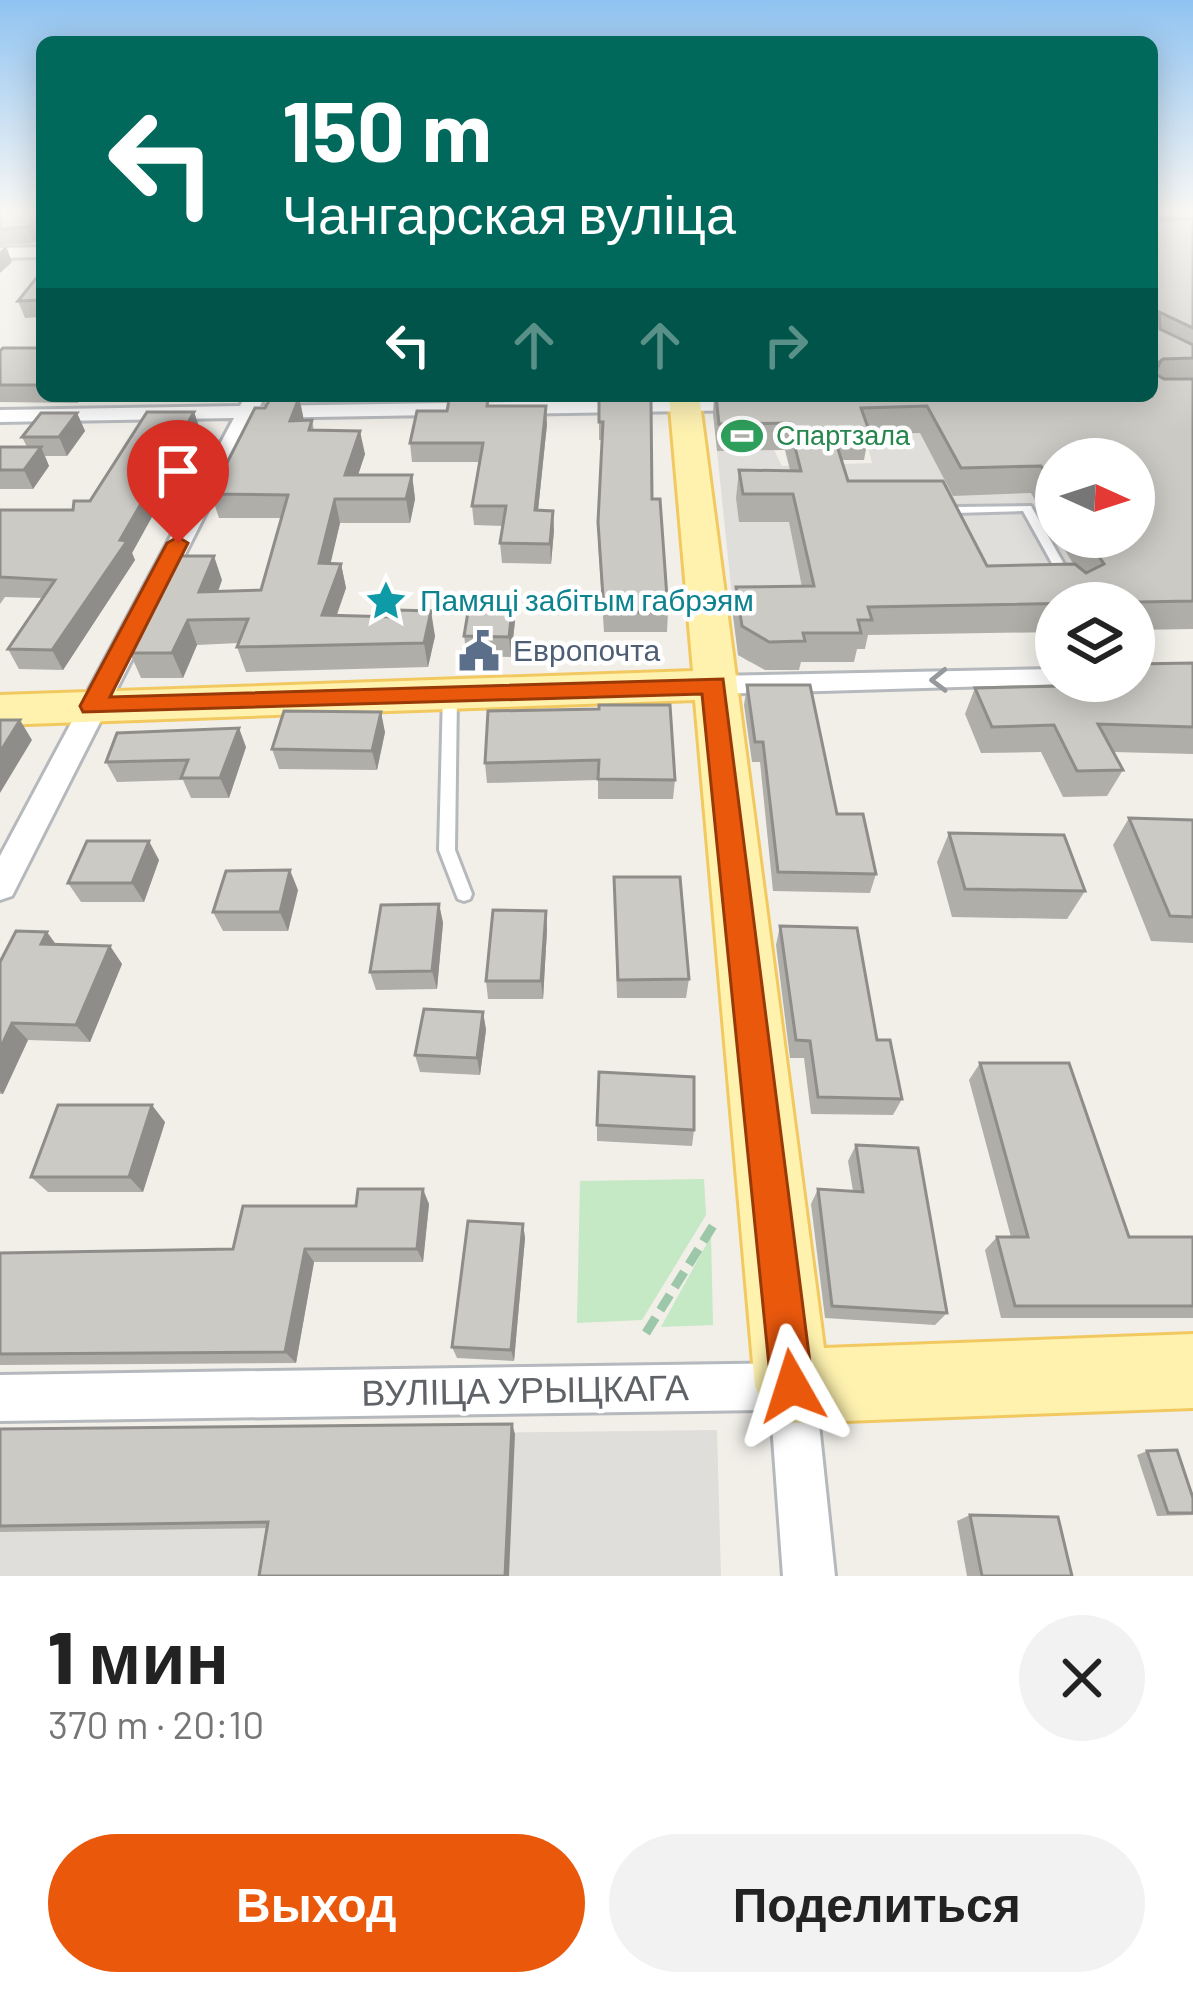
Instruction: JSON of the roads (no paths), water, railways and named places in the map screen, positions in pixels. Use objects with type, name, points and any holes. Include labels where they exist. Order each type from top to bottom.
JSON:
[{"type":"main road","points":[[684,402],[792,1386]]},
{"type":"main road","points":[[0,710],[714,685]]},
{"type":"main road","name":"ВУЛІЦА УРЫЦКАГА","points":[[792,1386],[1193,1372]]},
{"type":"street","points":[[0,416],[251,404],[468,402]]},
{"type":"street","points":[[745,402],[776,403]]},
{"type":"street","points":[[0,887],[251,404]]},
{"type":"street","points":[[714,685],[1035,678]]},
{"type":"street","points":[[792,1386],[809,1576]]},
{"type":"street","name":"ВУЛІЦА УРЫЦКАГА","points":[[0,1398],[792,1386]]},
{"type":"lane","points":[[935,501],[955,510],[1027,508],[1069,582]]},
{"type":"lane","points":[[450,694],[447,850],[464,894]]},
{"type":"place","name":"Спартзала","points":[[742,436]]},
{"type":"place","name":"Памяці забітым габрэям","points":[[386,601]]},
{"type":"place","name":"Европочта","points":[[479,651]]}]
